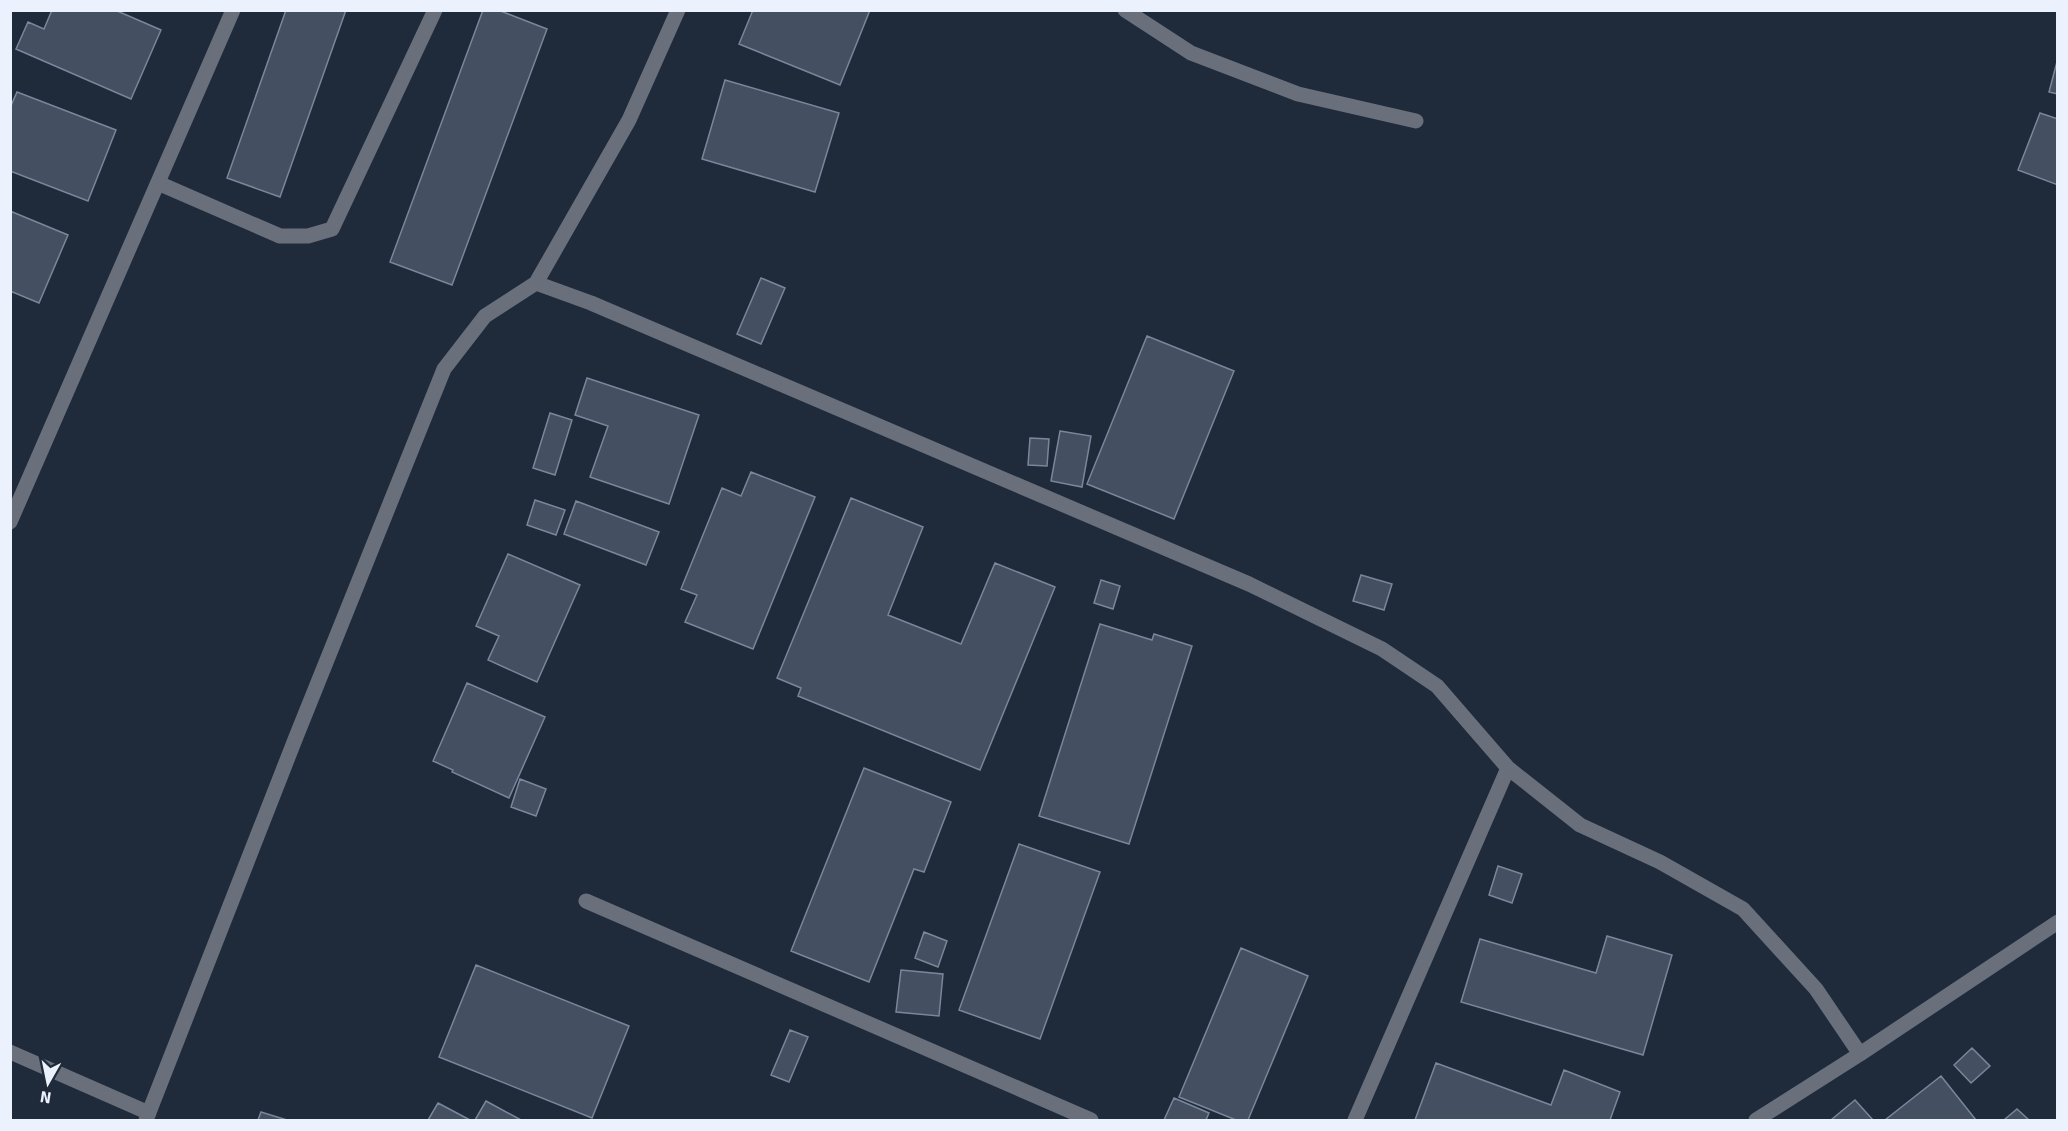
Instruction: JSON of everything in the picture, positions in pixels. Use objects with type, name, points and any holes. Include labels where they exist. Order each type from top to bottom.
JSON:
[{"type":"street","points":[[10,522],[233,10]]},
{"type":"street","points":[[158,183],[280,236],[308,236],[332,229],[435,10]]},
{"type":"street","points":[[10,1052],[147,1117],[444,369],[485,316],[536,283],[628,120],[678,10]]},
{"type":"street","points":[[1125,10],[1191,53],[1298,94],[1416,121]]},
{"type":"street","points":[[536,283],[591,303],[1238,579],[1372,644],[1437,687],[1508,768],[1580,825],[1660,862],[1743,909],[1816,990],[1860,1054]]},
{"type":"street","points":[[1355,1120],[1508,768]]},
{"type":"street","points":[[586,902],[1091,1120]]},
{"type":"street","points":[[1756,1120],[1860,1054],[2058,922]]},
{"type":"building","points":[[52,10],[115,10],[161,30],[131,99],[16,49],[28,22],[44,29]]},
{"type":"building","points":[[286,10],[346,10],[280,197],[227,178]]},
{"type":"building","points":[[483,10],[498,10],[547,29],[452,285],[390,262]]},
{"type":"building","points":[[753,10],[870,10],[840,85],[739,44]]},
{"type":"building","points":[[2058,58],[2058,94],[2049,92]]},
{"type":"building","points":[[725,80],[839,113],[815,192],[702,159]]},
{"type":"building","points":[[17,92],[116,130],[88,201],[10,171],[10,108]]},
{"type":"building","points":[[2040,113],[2058,119],[2058,185],[2018,170]]},
{"type":"building","points":[[10,211],[68,235],[39,303],[10,291]]},
{"type":"building","points":[[761,278],[785,288],[761,344],[737,334]]},
{"type":"building","points":[[1147,336],[1234,371],[1174,519],[1087,484]]},
{"type":"building","points":[[587,378],[699,415],[669,504],[590,477],[608,426],[575,415]]},
{"type":"building","points":[[550,413],[572,420],[555,475],[533,468]]},
{"type":"building","points":[[1060,431],[1091,436],[1082,487],[1051,481]]},
{"type":"building","points":[[1030,438],[1049,439],[1047,466],[1028,465]]},
{"type":"building","points":[[751,472],[815,497],[753,649],[685,622],[697,595],[681,589],[722,488],[741,496]]},
{"type":"building","points":[[851,498],[923,527],[888,615],[961,644],[995,563],[1055,587],[980,770],[798,696],[801,688],[777,678]]},
{"type":"building","points":[[535,500],[565,510],[556,535],[527,525]]},
{"type":"building","points":[[576,501],[659,532],[646,565],[564,534]]},
{"type":"building","points":[[508,554],[580,585],[537,682],[488,660],[499,636],[476,626]]},
{"type":"building","points":[[1361,575],[1392,584],[1384,610],[1353,601]]},
{"type":"building","points":[[1101,580],[1120,586],[1113,609],[1094,603]]},
{"type":"building","points":[[1100,624],[1152,640],[1154,634],[1192,646],[1129,844],[1039,816]]},
{"type":"building","points":[[467,683],[545,717],[509,798],[433,761]]},
{"type":"building","points":[[864,768],[951,802],[924,872],[914,869],[869,982],[791,951]]},
{"type":"building","points":[[520,779],[546,789],[536,816],[511,807]]},
{"type":"building","points":[[1019,844],[1100,872],[1040,1039],[959,1010]]},
{"type":"building","points":[[1498,866],[1522,874],[1512,903],[1489,895]]},
{"type":"building","points":[[924,932],[947,941],[938,967],[915,958]]},
{"type":"building","points":[[1607,936],[1672,955],[1643,1055],[1461,1002],[1480,939],[1596,973]]},
{"type":"building","points":[[1241,948],[1308,976],[1248,1120],[1236,1120],[1179,1097]]},
{"type":"building","points":[[476,965],[629,1026],[592,1118],[439,1057]]},
{"type":"building","points":[[901,970],[943,974],[939,1016],[896,1012]]},
{"type":"building","points":[[790,1030],[808,1037],[789,1082],[771,1075]]},
{"type":"building","points":[[1972,1048],[1990,1066],[1971,1083],[1954,1065]]},
{"type":"building","points":[[1436,1063],[1551,1105],[1564,1070],[1620,1092],[1610,1120],[1415,1120]]},
{"type":"building","points":[[1941,1076],[1976,1120],[1885,1120]]},
{"type":"building","points":[[1174,1098],[1209,1113],[1206,1120],[1164,1120]]},
{"type":"building","points":[[1855,1100],[1873,1120],[1831,1120]]},
{"type":"building","points":[[486,1101],[521,1120],[475,1120]]},
{"type":"building","points":[[438,1103],[470,1120],[428,1120]]},
{"type":"building","points":[[2017,1109],[2029,1120],[2004,1120]]},
{"type":"building","points":[[261,1112],[287,1120],[258,1120]]}]
